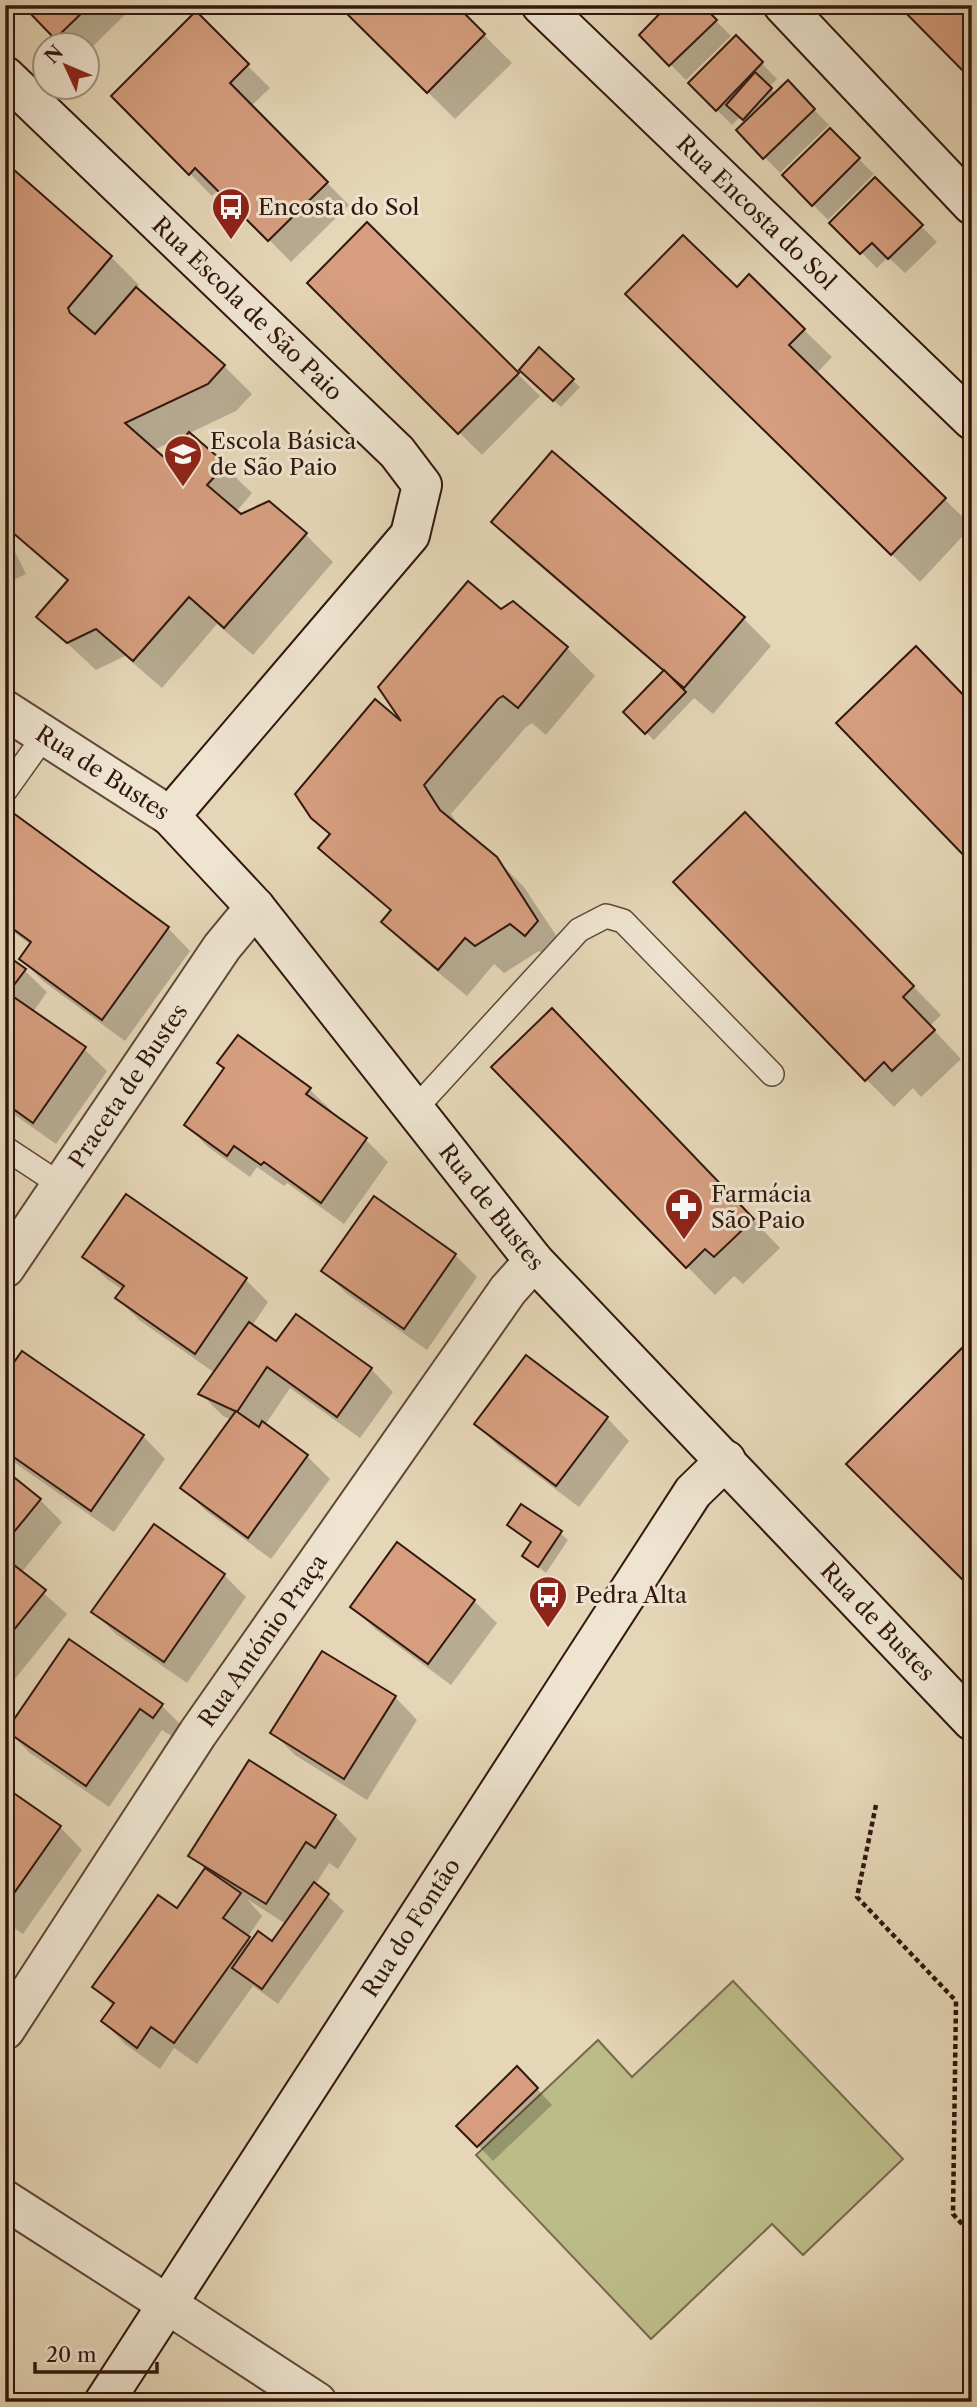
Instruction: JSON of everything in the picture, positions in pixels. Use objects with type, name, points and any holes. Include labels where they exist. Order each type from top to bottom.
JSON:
[{"type":"main road","name":"Rua Encosta do Sol","points":[[541,5],[972,420]]},
{"type":"main road","points":[[783,5],[972,205]]},
{"type":"main road","name":"Rua Escola de São Paio","points":[[5,76],[397,452],[422,485],[410,535],[170,816]]},
{"type":"main road","name":"Rua de Bustes","points":[[5,710],[170,816],[256,907],[534,1261],[972,1721]]},
{"type":"main road","name":"Praceta de Bustes","points":[[5,1268],[222,947],[256,907]]},
{"type":"main road","name":"Rua António Praça","points":[[5,2029],[198,1733],[508,1290],[534,1261]]},
{"type":"main road","name":"Rua do Fontão","points":[[104,2402],[693,1492],[726,1460]]},
{"type":"main road","points":[[5,2200],[317,2402]]},
{"type":"lane","points":[[5,791],[45,735]]},
{"type":"lane","points":[[415,1109],[579,930],[606,916],[623,920],[772,1073]]},
{"type":"lane","points":[[5,1148],[61,1185]]},
{"type":"path","points":[[876,1805],[857,1897],[956,2001],[953,2214],[972,2235]]},
{"type":"green space","points":[[733,1981],[903,2159],[803,2255],[772,2224],[651,2339],[476,2155],[598,2040],[632,2077]]},
{"type":"building","points":[[22,5],[90,5],[62,32],[48,32]]},
{"type":"building","points":[[338,5],[456,5],[485,34],[427,93]]},
{"type":"building","points":[[668,5],[702,5],[717,20],[669,66],[639,35]]},
{"type":"building","points":[[898,5],[972,5],[972,80]]},
{"type":"building","points":[[196,11],[249,64],[230,83],[328,182],[268,241],[195,168],[189,175],[111,96]]},
{"type":"building","points":[[736,35],[763,62],[716,111],[688,83]]},
{"type":"building","points":[[755,72],[772,88],[743,120],[726,105]]},
{"type":"building","points":[[788,80],[815,109],[763,159],[736,130]]},
{"type":"building","points":[[830,128],[860,158],[812,206],[782,175]]},
{"type":"building","points":[[5,162],[112,256],[68,308],[70,313],[95,334],[136,287],[225,365],[208,384],[125,423],[166,459],[189,432],[226,464],[207,485],[241,514],[269,501],[307,533],[224,628],[189,597],[133,661],[96,629],[67,643],[36,617],[68,580],[5,526]]},
{"type":"building","points":[[875,177],[923,225],[888,259],[872,243],[860,254],[829,223]]},
{"type":"building","points":[[367,222],[519,373],[458,434],[307,283]]},
{"type":"building","points":[[683,235],[737,287],[749,274],[805,329],[789,345],[946,498],[891,555],[625,294]]},
{"type":"building","points":[[539,347],[574,379],[553,401],[519,370]]},
{"type":"building","points":[[552,451],[745,617],[684,688],[491,522]]},
{"type":"building","points":[[468,581],[501,609],[513,601],[568,647],[518,708],[503,696],[498,699],[424,785],[440,810],[497,857],[538,921],[525,936],[510,924],[475,946],[465,938],[438,970],[381,922],[391,910],[318,848],[330,834],[311,818],[295,794],[375,699],[401,721],[378,687]]},
{"type":"building","points":[[916,646],[972,704],[972,864],[836,723]]},
{"type":"building","points":[[664,670],[686,692],[645,734],[623,712]]},
{"type":"building","points":[[5,807],[169,927],[102,1020],[19,959],[31,942],[5,923]]},
{"type":"building","points":[[745,812],[914,986],[903,997],[935,1030],[892,1071],[884,1062],[865,1081],[673,882]]},
{"type":"building","points":[[5,954],[26,969],[8,993],[86,1047],[33,1123],[5,1103]]},
{"type":"building","points":[[552,1008],[754,1219],[714,1257],[705,1249],[686,1268],[491,1067]]},
{"type":"building","points":[[238,1035],[311,1088],[306,1094],[367,1138],[321,1203],[264,1162],[261,1165],[234,1146],[227,1156],[184,1125],[224,1068],[217,1063]]},
{"type":"building","points":[[126,1194],[247,1278],[195,1354],[115,1298],[124,1286],[82,1257]]},
{"type":"building","points":[[374,1196],[456,1254],[404,1329],[321,1271]]},
{"type":"building","points":[[296,1314],[372,1368],[337,1417],[267,1367],[237,1412],[198,1394],[249,1322],[276,1341]]},
{"type":"building","points":[[972,1338],[972,1589],[846,1464]]},
{"type":"building","points":[[22,1351],[144,1435],[91,1511],[5,1451],[5,1375]]},
{"type":"building","points":[[526,1355],[608,1417],[556,1486],[474,1424]]},
{"type":"building","points":[[236,1411],[259,1427],[262,1421],[308,1455],[248,1538],[180,1488]]},
{"type":"building","points":[[5,1470],[41,1499],[5,1543]]},
{"type":"building","points":[[521,1504],[562,1531],[538,1567],[522,1556],[531,1542],[507,1525]]},
{"type":"building","points":[[154,1524],[225,1574],[164,1662],[91,1612]]},
{"type":"building","points":[[397,1542],[475,1600],[428,1664],[350,1607]]},
{"type":"building","points":[[5,1558],[46,1590],[5,1641]]},
{"type":"building","points":[[69,1639],[163,1704],[153,1718],[140,1709],[86,1786],[6,1731]]},
{"type":"building","points":[[322,1651],[396,1696],[344,1779],[270,1733]]},
{"type":"building","points":[[249,1760],[336,1815],[315,1848],[306,1842],[266,1904],[188,1856]]},
{"type":"building","points":[[5,1787],[61,1826],[5,1906]]},
{"type":"building","points":[[205,1868],[241,1893],[223,1918],[250,1937],[174,2043],[151,2027],[137,2048],[101,2021],[114,2003],[92,1987],[158,1895],[177,1908]]},
{"type":"building","points":[[314,1882],[329,1894],[262,1989],[232,1968],[258,1931],[272,1941]]},
{"type":"building","points":[[517,2066],[538,2088],[477,2147],[456,2126]]},
{"type":"place","name":"Encosta do Sol","points":[[231,241]]},
{"type":"place","name":"Escola Básica de São Paio","points":[[183,488]]},
{"type":"place","name":"Farmácia São Paio","points":[[684,1241]]},
{"type":"place","name":"Pedra Alta","points":[[548,1629]]}]
